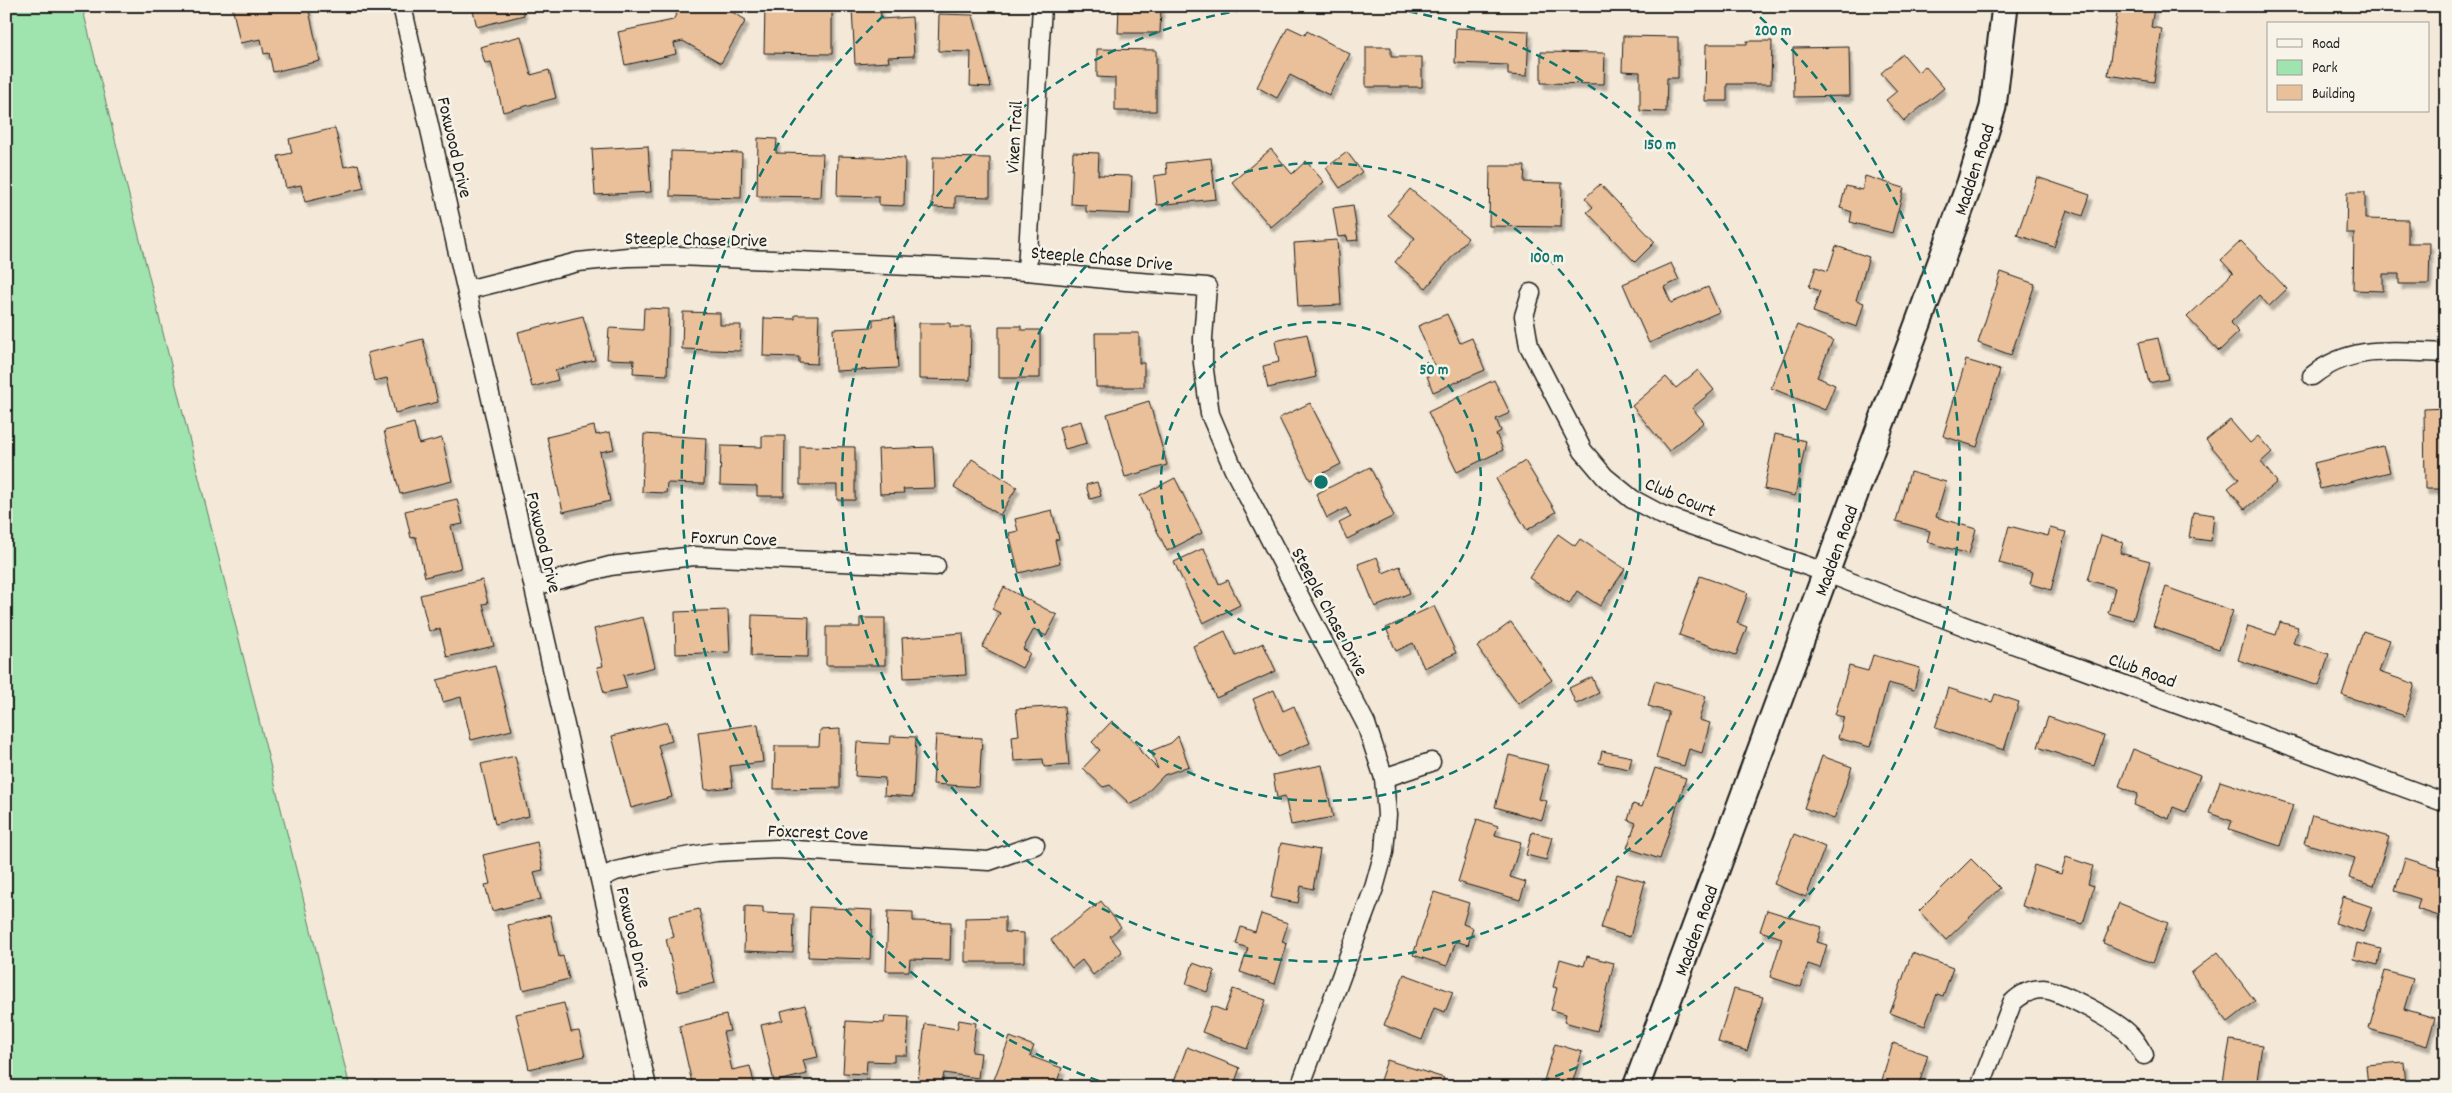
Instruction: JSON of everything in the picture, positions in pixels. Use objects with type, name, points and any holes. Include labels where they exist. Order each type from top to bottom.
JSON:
[{"type":"street","name":"Foxwood Drive","points":[[402,6],[647,1087]]},
{"type":"street","name":"Vixen Trail","points":[[1028,271],[1042,6]]},
{"type":"street","name":"Madden Road","points":[[1636,1087],[1970,183],[1993,107],[2005,6]]},
{"type":"street","name":"Steeple Chase Drive","points":[[466,290],[578,262],[628,256],[679,256],[1028,271],[1207,287],[1203,346],[1206,396],[1210,414],[1233,468],[1366,724],[1384,778],[1386,824],[1384,852],[1374,888],[1300,1087]]},
{"type":"street","name":"Club Court","points":[[1531,293],[1524,316],[1529,346],[1571,431],[1583,451],[1605,477],[1632,499],[1662,515],[1827,573]]},
{"type":"street","points":[[2312,376],[2324,366],[2345,356],[2369,351],[2446,353]]},
{"type":"street","name":"Foxrun Cove","points":[[534,586],[610,566],[694,556],[936,566]]},
{"type":"street","name":"Club Road","points":[[1827,573],[1964,626],[2446,803]]},
{"type":"street","points":[[1384,778],[1431,762]]},
{"type":"street","name":"Foxcrest Cove","points":[[600,878],[616,871],[655,862],[716,852],[777,849],[989,861],[1035,845]]},
{"type":"street","points":[[1980,1087],[2012,1003],[2020,995],[2032,990],[2046,989],[2113,1020],[2131,1035],[2144,1055]]},
{"type":"green space","points":[[6,6],[82,6],[350,1087],[6,1087]]},
{"type":"building","points":[[232,6],[308,6],[320,61],[273,72],[269,53],[264,54],[261,39],[240,43]]},
{"type":"building","points":[[472,6],[522,6],[524,15],[477,27]]},
{"type":"building","points":[[681,6],[722,6],[746,20],[721,63],[683,41],[674,43],[676,54],[625,65],[618,32],[673,20]]},
{"type":"building","points":[[765,6],[832,7],[832,54],[764,53]]},
{"type":"building","points":[[880,6],[881,19],[912,17],[914,56],[888,57],[889,62],[855,64],[852,8]]},
{"type":"building","points":[[1119,6],[1161,6],[1160,33],[1118,33]]},
{"type":"building","points":[[2118,6],[2154,8],[2151,27],[2162,29],[2154,82],[2108,75]]},
{"type":"building","points":[[939,14],[973,15],[991,87],[970,86],[971,52],[938,51]]},
{"type":"building","points":[[1288,27],[1305,35],[1307,31],[1350,54],[1329,95],[1290,75],[1277,98],[1257,87]]},
{"type":"building","points":[[1456,28],[1529,31],[1527,76],[1508,75],[1508,65],[1455,63]]},
{"type":"building","points":[[521,36],[531,75],[549,70],[556,98],[503,112],[491,62],[485,63],[480,47]]},
{"type":"building","points":[[1623,36],[1678,37],[1678,78],[1667,78],[1666,112],[1640,111],[1640,72],[1622,71]]},
{"type":"building","points":[[1747,41],[1772,41],[1771,84],[1727,84],[1727,101],[1705,101],[1706,44],[1747,44]]},
{"type":"building","points":[[1366,47],[1391,47],[1391,57],[1422,57],[1422,87],[1366,87]]},
{"type":"building","points":[[1849,47],[1850,96],[1794,97],[1793,48]]},
{"type":"building","points":[[1097,49],[1156,50],[1156,111],[1115,111],[1115,78],[1097,77]]},
{"type":"building","points":[[1541,52],[1605,53],[1604,84],[1541,83]]},
{"type":"building","points":[[1903,54],[1918,72],[1925,66],[1944,88],[1904,121],[1886,100],[1897,91],[1881,73]]},
{"type":"building","points":[[335,128],[344,167],[358,164],[364,188],[305,202],[301,185],[286,188],[278,156],[292,153],[289,139]]},
{"type":"building","points":[[758,138],[777,139],[776,153],[823,154],[821,197],[757,196]]},
{"type":"building","points":[[648,146],[651,192],[595,195],[592,149]]},
{"type":"building","points":[[1271,149],[1292,174],[1306,161],[1324,182],[1271,227],[1232,182]]},
{"type":"building","points":[[671,151],[742,153],[741,198],[670,196]]},
{"type":"building","points":[[1073,152],[1099,153],[1098,175],[1132,176],[1130,214],[1086,212],[1086,205],[1071,204]]},
{"type":"building","points":[[1347,152],[1362,172],[1340,188],[1326,168]]},
{"type":"building","points":[[838,156],[905,158],[904,206],[879,205],[879,197],[837,196]]},
{"type":"building","points":[[933,157],[990,158],[990,197],[955,196],[955,208],[932,207]]},
{"type":"building","points":[[1211,158],[1216,199],[1157,205],[1154,176],[1167,174],[1166,163]]},
{"type":"building","points":[[1490,166],[1525,166],[1524,182],[1562,183],[1561,227],[1489,226]]},
{"type":"building","points":[[1865,176],[1904,188],[1892,233],[1850,222],[1852,212],[1840,208],[1846,186],[1862,190]]},
{"type":"building","points":[[2037,177],[2090,195],[2083,216],[2067,210],[2054,247],[2017,235]]},
{"type":"building","points":[[1600,184],[1655,242],[1635,262],[1587,212],[1593,207],[1585,198]]},
{"type":"building","points":[[1410,189],[1468,238],[1426,288],[1395,262],[1415,238],[1388,215]]},
{"type":"building","points":[[2347,192],[2365,192],[2365,219],[2408,220],[2408,243],[2430,243],[2429,284],[2399,284],[2399,274],[2383,274],[2383,291],[2353,290],[2354,233],[2346,233]]},
{"type":"building","points":[[1353,205],[1358,240],[1348,241],[1347,236],[1338,237],[1333,208]]},
{"type":"building","points":[[1337,240],[1341,305],[1298,307],[1294,243]]},
{"type":"building","points":[[2241,241],[2287,289],[2269,306],[2259,295],[2230,323],[2239,332],[2219,351],[2187,317],[2233,273],[2221,260]]},
{"type":"building","points":[[1836,246],[1869,257],[1856,300],[1864,303],[1857,327],[1813,312],[1820,291],[1809,287],[1816,267],[1828,271]]},
{"type":"building","points":[[1671,263],[1679,280],[1664,287],[1671,303],[1708,287],[1719,312],[1649,343],[1623,284]]},
{"type":"building","points":[[2001,272],[2035,284],[2011,355],[1978,343]]},
{"type":"building","points":[[644,308],[669,309],[667,375],[633,373],[634,360],[607,359],[609,328],[643,330]]},
{"type":"building","points":[[683,312],[720,313],[720,325],[741,325],[740,351],[682,349]]},
{"type":"building","points":[[1447,314],[1460,343],[1472,338],[1485,370],[1433,392],[1427,376],[1437,372],[1418,326]]},
{"type":"building","points":[[795,315],[819,315],[817,364],[799,363],[799,357],[763,356],[764,318],[795,319]]},
{"type":"building","points":[[583,316],[595,360],[555,370],[558,380],[532,387],[518,332]]},
{"type":"building","points":[[895,317],[898,368],[835,371],[833,329],[873,327],[873,319]]},
{"type":"building","points":[[919,323],[950,323],[950,327],[971,327],[970,380],[919,379]]},
{"type":"building","points":[[1797,325],[1833,340],[1817,377],[1835,385],[1825,410],[1771,388]]},
{"type":"building","points":[[999,326],[1021,326],[1021,330],[1040,330],[1040,378],[999,378]]},
{"type":"building","points":[[1095,333],[1139,333],[1139,363],[1144,363],[1144,387],[1096,387]]},
{"type":"building","points":[[1307,334],[1316,377],[1268,388],[1263,366],[1279,362],[1275,341]]},
{"type":"building","points":[[2158,338],[2168,379],[2149,383],[2139,342]]},
{"type":"building","points":[[423,339],[438,402],[395,413],[387,378],[374,381],[367,353]]},
{"type":"building","points":[[1966,360],[2000,370],[1977,447],[1943,436]]},
{"type":"building","points":[[1698,370],[1714,390],[1692,408],[1704,422],[1669,451],[1632,406],[1666,377],[1676,388]]},
{"type":"building","points":[[1494,380],[1510,413],[1496,419],[1501,431],[1496,434],[1503,450],[1457,472],[1428,412]]},
{"type":"building","points":[[1149,401],[1167,465],[1125,477],[1107,414]]},
{"type":"building","points":[[1310,403],[1341,464],[1310,480],[1279,418]]},
{"type":"building","points":[[2446,408],[2446,489],[2425,489],[2424,409]]},
{"type":"building","points":[[2230,420],[2250,443],[2258,436],[2272,452],[2261,462],[2277,482],[2245,509],[2228,488],[2239,479],[2206,440]]},
{"type":"building","points":[[1081,421],[1087,443],[1065,449],[1059,427]]},
{"type":"building","points":[[414,423],[419,444],[442,438],[452,481],[400,494],[384,431]]},
{"type":"building","points":[[594,426],[596,435],[610,432],[614,449],[600,452],[610,501],[563,512],[547,437]]},
{"type":"building","points":[[644,434],[706,438],[704,484],[667,483],[666,493],[642,492]]},
{"type":"building","points":[[1775,434],[1806,441],[1795,496],[1764,489]]},
{"type":"building","points":[[762,436],[785,436],[784,496],[757,496],[757,486],[720,485],[721,446],[762,447]]},
{"type":"building","points":[[800,446],[855,447],[855,500],[837,500],[837,485],[800,485]]},
{"type":"building","points":[[2383,446],[2390,472],[2320,489],[2314,463]]},
{"type":"building","points":[[933,447],[935,488],[903,489],[904,493],[880,494],[878,449]]},
{"type":"building","points":[[972,459],[1017,487],[1000,515],[954,487]]},
{"type":"building","points":[[1525,461],[1556,512],[1527,530],[1496,479]]},
{"type":"building","points":[[1370,467],[1394,516],[1347,539],[1339,523],[1351,517],[1346,508],[1327,518],[1316,494]]},
{"type":"building","points":[[1910,472],[1946,482],[1936,517],[1976,529],[1969,554],[1927,542],[1930,531],[1896,521]]},
{"type":"building","points":[[1175,478],[1202,533],[1167,551],[1140,496]]},
{"type":"building","points":[[1097,482],[1101,496],[1090,499],[1086,485]]},
{"type":"building","points":[[457,499],[463,524],[451,526],[461,568],[425,577],[416,537],[411,538],[405,511]]},
{"type":"building","points":[[1052,510],[1059,539],[1055,540],[1060,563],[1019,573],[1009,533],[1018,531],[1015,519]]},
{"type":"building","points":[[2193,512],[2214,515],[2211,541],[2189,538]]},
{"type":"building","points":[[2009,526],[2048,536],[2050,528],[2066,532],[2051,590],[2030,584],[2033,572],[1999,563]]},
{"type":"building","points":[[1558,534],[1575,546],[1580,539],[1625,569],[1600,606],[1577,591],[1569,604],[1529,578]]},
{"type":"building","points":[[2101,535],[2123,542],[2120,553],[2150,561],[2133,620],[2108,613],[2115,588],[2088,580]]},
{"type":"building","points":[[1204,548],[1219,584],[1228,580],[1240,605],[1203,623],[1174,562]]},
{"type":"building","points":[[1377,557],[1383,573],[1400,566],[1410,593],[1375,607],[1358,564]]},
{"type":"building","points":[[1700,576],[1748,593],[1737,623],[1747,627],[1736,655],[1679,635]]},
{"type":"building","points":[[482,580],[488,603],[483,604],[494,646],[447,657],[440,629],[429,631],[420,595]]},
{"type":"building","points":[[1004,587],[1057,615],[1046,636],[1034,629],[1023,649],[1030,653],[1022,668],[982,647],[1000,613],[992,609]]},
{"type":"building","points":[[2166,587],[2233,611],[2219,649],[2153,626]]},
{"type":"building","points":[[1434,606],[1456,653],[1424,668],[1413,643],[1396,651],[1386,628]]},
{"type":"building","points":[[728,610],[730,652],[676,654],[675,612]]},
{"type":"building","points":[[752,615],[809,617],[808,657],[751,656]]},
{"type":"building","points":[[643,617],[655,667],[623,675],[627,688],[604,693],[597,667],[603,666],[594,629]]},
{"type":"building","points":[[860,618],[885,618],[885,665],[826,665],[826,627],[860,627]]},
{"type":"building","points":[[1511,622],[1552,680],[1518,704],[1477,647]]},
{"type":"building","points":[[2280,622],[2298,627],[2293,643],[2329,654],[2319,686],[2238,660],[2248,626],[2276,635]]},
{"type":"building","points":[[1225,631],[1236,656],[1263,643],[1276,671],[1216,698],[1193,646]]},
{"type":"building","points":[[2363,631],[2390,640],[2379,672],[2415,684],[2405,716],[2342,695]]},
{"type":"building","points":[[963,633],[966,675],[904,678],[902,638]]},
{"type":"building","points":[[1873,655],[1920,668],[1914,690],[1888,683],[1870,747],[1838,738],[1844,717],[1835,715],[1849,666],[1868,671]]},
{"type":"building","points":[[495,666],[512,730],[471,740],[461,697],[443,702],[437,680]]},
{"type":"building","points":[[1592,677],[1599,693],[1576,704],[1569,688]]},
{"type":"building","points":[[1655,681],[1706,696],[1699,720],[1710,723],[1702,753],[1689,749],[1684,766],[1656,758],[1669,712],[1648,706]]},
{"type":"building","points":[[1948,688],[1992,702],[1995,694],[2019,702],[2004,750],[1935,728]]},
{"type":"building","points":[[1274,690],[1283,711],[1294,706],[1310,743],[1277,757],[1253,699]]},
{"type":"building","points":[[1064,706],[1069,765],[1044,767],[1043,759],[1014,761],[1012,736],[1019,735],[1016,709]]},
{"type":"building","points":[[2048,717],[2104,736],[2094,766],[2038,747]]},
{"type":"building","points":[[1112,721],[1138,745],[1141,752],[1158,769],[1151,751],[1171,743],[1178,736],[1189,766],[1164,775],[1140,800],[1130,804],[1110,785],[1103,787],[1083,768],[1100,750],[1092,742]]},
{"type":"building","points":[[667,722],[672,741],[658,745],[672,797],[631,808],[612,736]]},
{"type":"building","points":[[758,724],[763,762],[730,766],[733,787],[705,790],[698,732]]},
{"type":"building","points":[[840,729],[840,788],[774,789],[775,746],[819,746],[820,730]]},
{"type":"building","points":[[936,735],[982,738],[979,787],[933,784]]},
{"type":"building","points":[[891,736],[916,737],[913,797],[884,795],[885,778],[855,776],[857,742],[890,744]]},
{"type":"building","points":[[2133,749],[2200,775],[2186,812],[2173,807],[2169,819],[2134,805],[2138,794],[2119,786]]},
{"type":"building","points":[[1602,751],[1632,757],[1629,769],[1599,763]]},
{"type":"building","points":[[1509,755],[1548,765],[1539,799],[1547,801],[1542,820],[1495,807]]},
{"type":"building","points":[[515,756],[529,816],[495,824],[481,764]]},
{"type":"building","points":[[1822,756],[1852,767],[1834,819],[1804,808]]},
{"type":"building","points":[[1322,765],[1333,817],[1291,825],[1285,796],[1277,798],[1273,775]]},
{"type":"building","points":[[1655,768],[1686,778],[1660,859],[1627,848],[1636,823],[1628,820],[1633,804],[1642,807]]},
{"type":"building","points":[[2220,781],[2293,805],[2280,846],[2229,829],[2232,821],[2209,813]]},
{"type":"building","points":[[2312,815],[2389,837],[2374,886],[2349,878],[2355,858],[2304,843]]},
{"type":"building","points":[[1477,819],[1498,826],[1495,835],[1521,842],[1510,877],[1526,882],[1520,900],[1458,882]]},
{"type":"building","points":[[1532,832],[1552,837],[1546,860],[1526,855]]},
{"type":"building","points":[[1794,834],[1825,847],[1806,897],[1774,884]]},
{"type":"building","points":[[537,842],[543,870],[534,872],[541,899],[492,911],[485,885],[490,884],[483,855]]},
{"type":"building","points":[[1281,843],[1320,850],[1313,889],[1301,886],[1298,903],[1271,898]]},
{"type":"building","points":[[2066,857],[2093,866],[2088,884],[2094,886],[2083,924],[2022,906],[2034,865],[2061,874]]},
{"type":"building","points":[[2405,858],[2446,871],[2445,918],[2417,909],[2420,899],[2395,891]]},
{"type":"building","points":[[1971,859],[2000,888],[1946,940],[1919,911]]},
{"type":"building","points":[[1617,874],[1645,882],[1630,937],[1601,928]]},
{"type":"building","points":[[1434,892],[1469,903],[1463,924],[1473,928],[1468,945],[1456,941],[1447,966],[1413,955]]},
{"type":"building","points":[[2343,897],[2372,907],[2363,932],[2335,923]]},
{"type":"building","points":[[1101,901],[1121,927],[1110,936],[1122,952],[1093,975],[1082,960],[1072,968],[1051,940]]},
{"type":"building","points":[[2119,903],[2168,923],[2152,963],[2103,943]]},
{"type":"building","points":[[745,906],[763,907],[763,913],[794,914],[793,953],[744,951]]},
{"type":"building","points":[[810,907],[872,910],[870,959],[808,957]]},
{"type":"building","points":[[699,909],[715,983],[678,992],[666,939],[674,937],[669,916]]},
{"type":"building","points":[[1767,910],[1822,927],[1817,942],[1827,945],[1820,968],[1808,964],[1801,987],[1770,977],[1782,938],[1760,931]]},
{"type":"building","points":[[888,911],[913,912],[913,921],[951,922],[950,960],[910,959],[909,971],[886,971]]},
{"type":"building","points":[[1261,914],[1288,923],[1282,942],[1287,944],[1275,984],[1240,972],[1248,948],[1236,944],[1241,927],[1255,932]]},
{"type":"building","points":[[550,915],[559,957],[563,956],[569,979],[523,990],[508,925]]},
{"type":"building","points":[[1005,917],[1005,932],[1024,933],[1024,962],[965,962],[965,918]]},
{"type":"building","points":[[2357,943],[2381,949],[2378,965],[2353,959]]},
{"type":"building","points":[[2218,952],[2255,1001],[2228,1022],[2191,973]]},
{"type":"building","points":[[1912,953],[1953,968],[1943,996],[1937,994],[1925,1026],[1890,1013]]},
{"type":"building","points":[[1587,956],[1614,963],[1597,1031],[1564,1022],[1566,1014],[1551,1010],[1557,988],[1553,987],[1560,959],[1584,966]]},
{"type":"building","points":[[1193,963],[1215,971],[1207,992],[1186,984]]},
{"type":"building","points":[[2385,971],[2413,979],[2404,1009],[2435,1018],[2427,1046],[2369,1029]]},
{"type":"building","points":[[1404,974],[1453,992],[1445,1012],[1434,1008],[1422,1040],[1384,1025]]},
{"type":"building","points":[[1233,989],[1266,1000],[1247,1049],[1202,1032],[1212,1006],[1225,1011]]},
{"type":"building","points":[[1734,989],[1763,997],[1747,1051],[1718,1042]]},
{"type":"building","points":[[564,1003],[571,1032],[579,1031],[585,1056],[529,1069],[516,1014]]},
{"type":"building","points":[[805,1005],[818,1057],[803,1060],[807,1074],[774,1082],[761,1025],[783,1020],[781,1011]]},
{"type":"building","points":[[726,1015],[730,1031],[723,1032],[732,1070],[750,1066],[755,1087],[693,1087],[679,1026]]},
{"type":"building","points":[[885,1016],[909,1017],[907,1055],[894,1055],[894,1062],[867,1061],[866,1074],[843,1073],[846,1021],[884,1023]]},
{"type":"building","points":[[959,1020],[976,1023],[972,1052],[981,1053],[978,1078],[944,1073],[942,1084],[918,1081],[925,1024],[957,1029]]},
{"type":"building","points":[[1010,1037],[1034,1046],[1030,1056],[1062,1068],[1055,1087],[992,1085]]},
{"type":"building","points":[[2230,1040],[2262,1045],[2256,1087],[2222,1087]]},
{"type":"building","points":[[1893,1043],[1928,1055],[1918,1087],[1880,1087]]},
{"type":"building","points":[[1555,1044],[1582,1052],[1571,1087],[1542,1087]]},
{"type":"building","points":[[1187,1047],[1240,1068],[1233,1087],[1222,1087],[1212,1083],[1211,1087],[1172,1087]]},
{"type":"building","points":[[1387,1060],[1444,1078],[1441,1087],[1368,1087],[1369,1083],[1378,1086]]},
{"type":"building","points":[[2404,1062],[2406,1087],[2368,1087],[2366,1065]]},
{"type":"building","points":[[1700,1081],[1718,1087],[1698,1087]]},
{"type":"building","points":[[1726,1081],[1745,1087],[1725,1087]]},
{"type":"building","points":[[2066,1082],[2084,1087],[2065,1087]]}]
